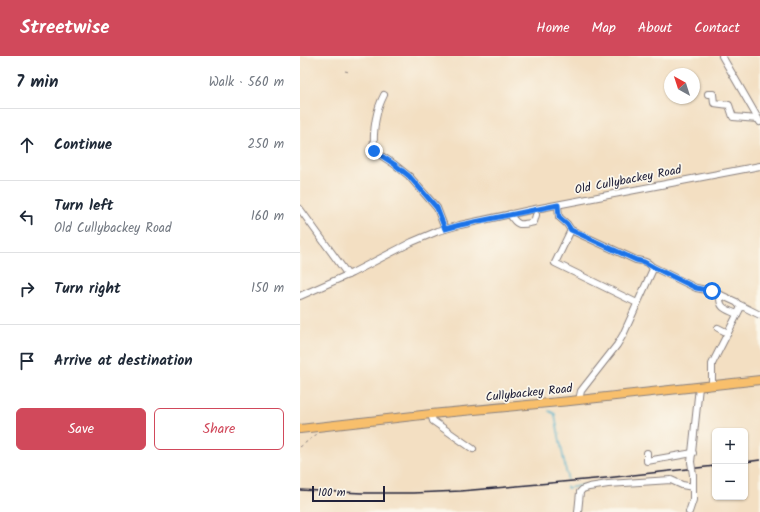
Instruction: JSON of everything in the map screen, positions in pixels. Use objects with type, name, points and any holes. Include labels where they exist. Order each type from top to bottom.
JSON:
[{"type":"main road","name":"Cullybackey Road","points":[[300,429],[760,380]]},
{"type":"street","points":[[722,56],[759,120]]},
{"type":"street","points":[[708,94],[713,94],[714,103],[729,105],[733,117],[759,120]]},
{"type":"street","points":[[384,95],[379,104],[373,136],[374,151],[409,176],[437,208],[445,229]]},
{"type":"street","name":"Old Cullybackey Road","points":[[300,296],[348,275],[412,242],[445,229],[510,214],[760,166]]},
{"type":"street","points":[[558,205],[559,217],[571,230],[636,260],[644,262],[696,288],[712,291],[760,315]]},
{"type":"street","points":[[300,210],[348,275]]},
{"type":"street","points":[[510,214],[515,222],[523,225],[534,222],[536,215]]},
{"type":"street","points":[[571,230],[555,263],[637,303]]},
{"type":"street","points":[[579,400],[581,391],[623,335],[653,267]]},
{"type":"street","points":[[720,295],[721,305],[737,314]]},
{"type":"street","points":[[712,385],[712,364],[741,307],[740,306]]},
{"type":"street","points":[[718,328],[728,333]]},
{"type":"street","points":[[689,512],[693,500],[692,453],[699,387]]},
{"type":"street","points":[[431,414],[433,421],[473,449]]},
{"type":"street","points":[[648,453],[647,461],[692,453]]},
{"type":"street","points":[[578,512],[580,492],[589,487],[608,484],[671,480],[682,485],[693,487]]},
{"type":"path","points":[[345,71],[349,72]]},
{"type":"path","points":[[300,447],[320,432],[320,427]]},
{"type":"waterway","points":[[549,411],[555,414],[567,480]]},
{"type":"waterway","points":[[567,486],[567,488],[585,485]]},
{"type":"railway","points":[[748,462],[760,460]]},
{"type":"railway","points":[[300,490],[362,493],[461,491],[606,478],[712,466]]},
{"type":"route","points":[[374,151],[409,176],[437,208],[445,229],[558,205],[559,217],[571,230],[636,260],[651,265],[696,288],[712,291]]}]
